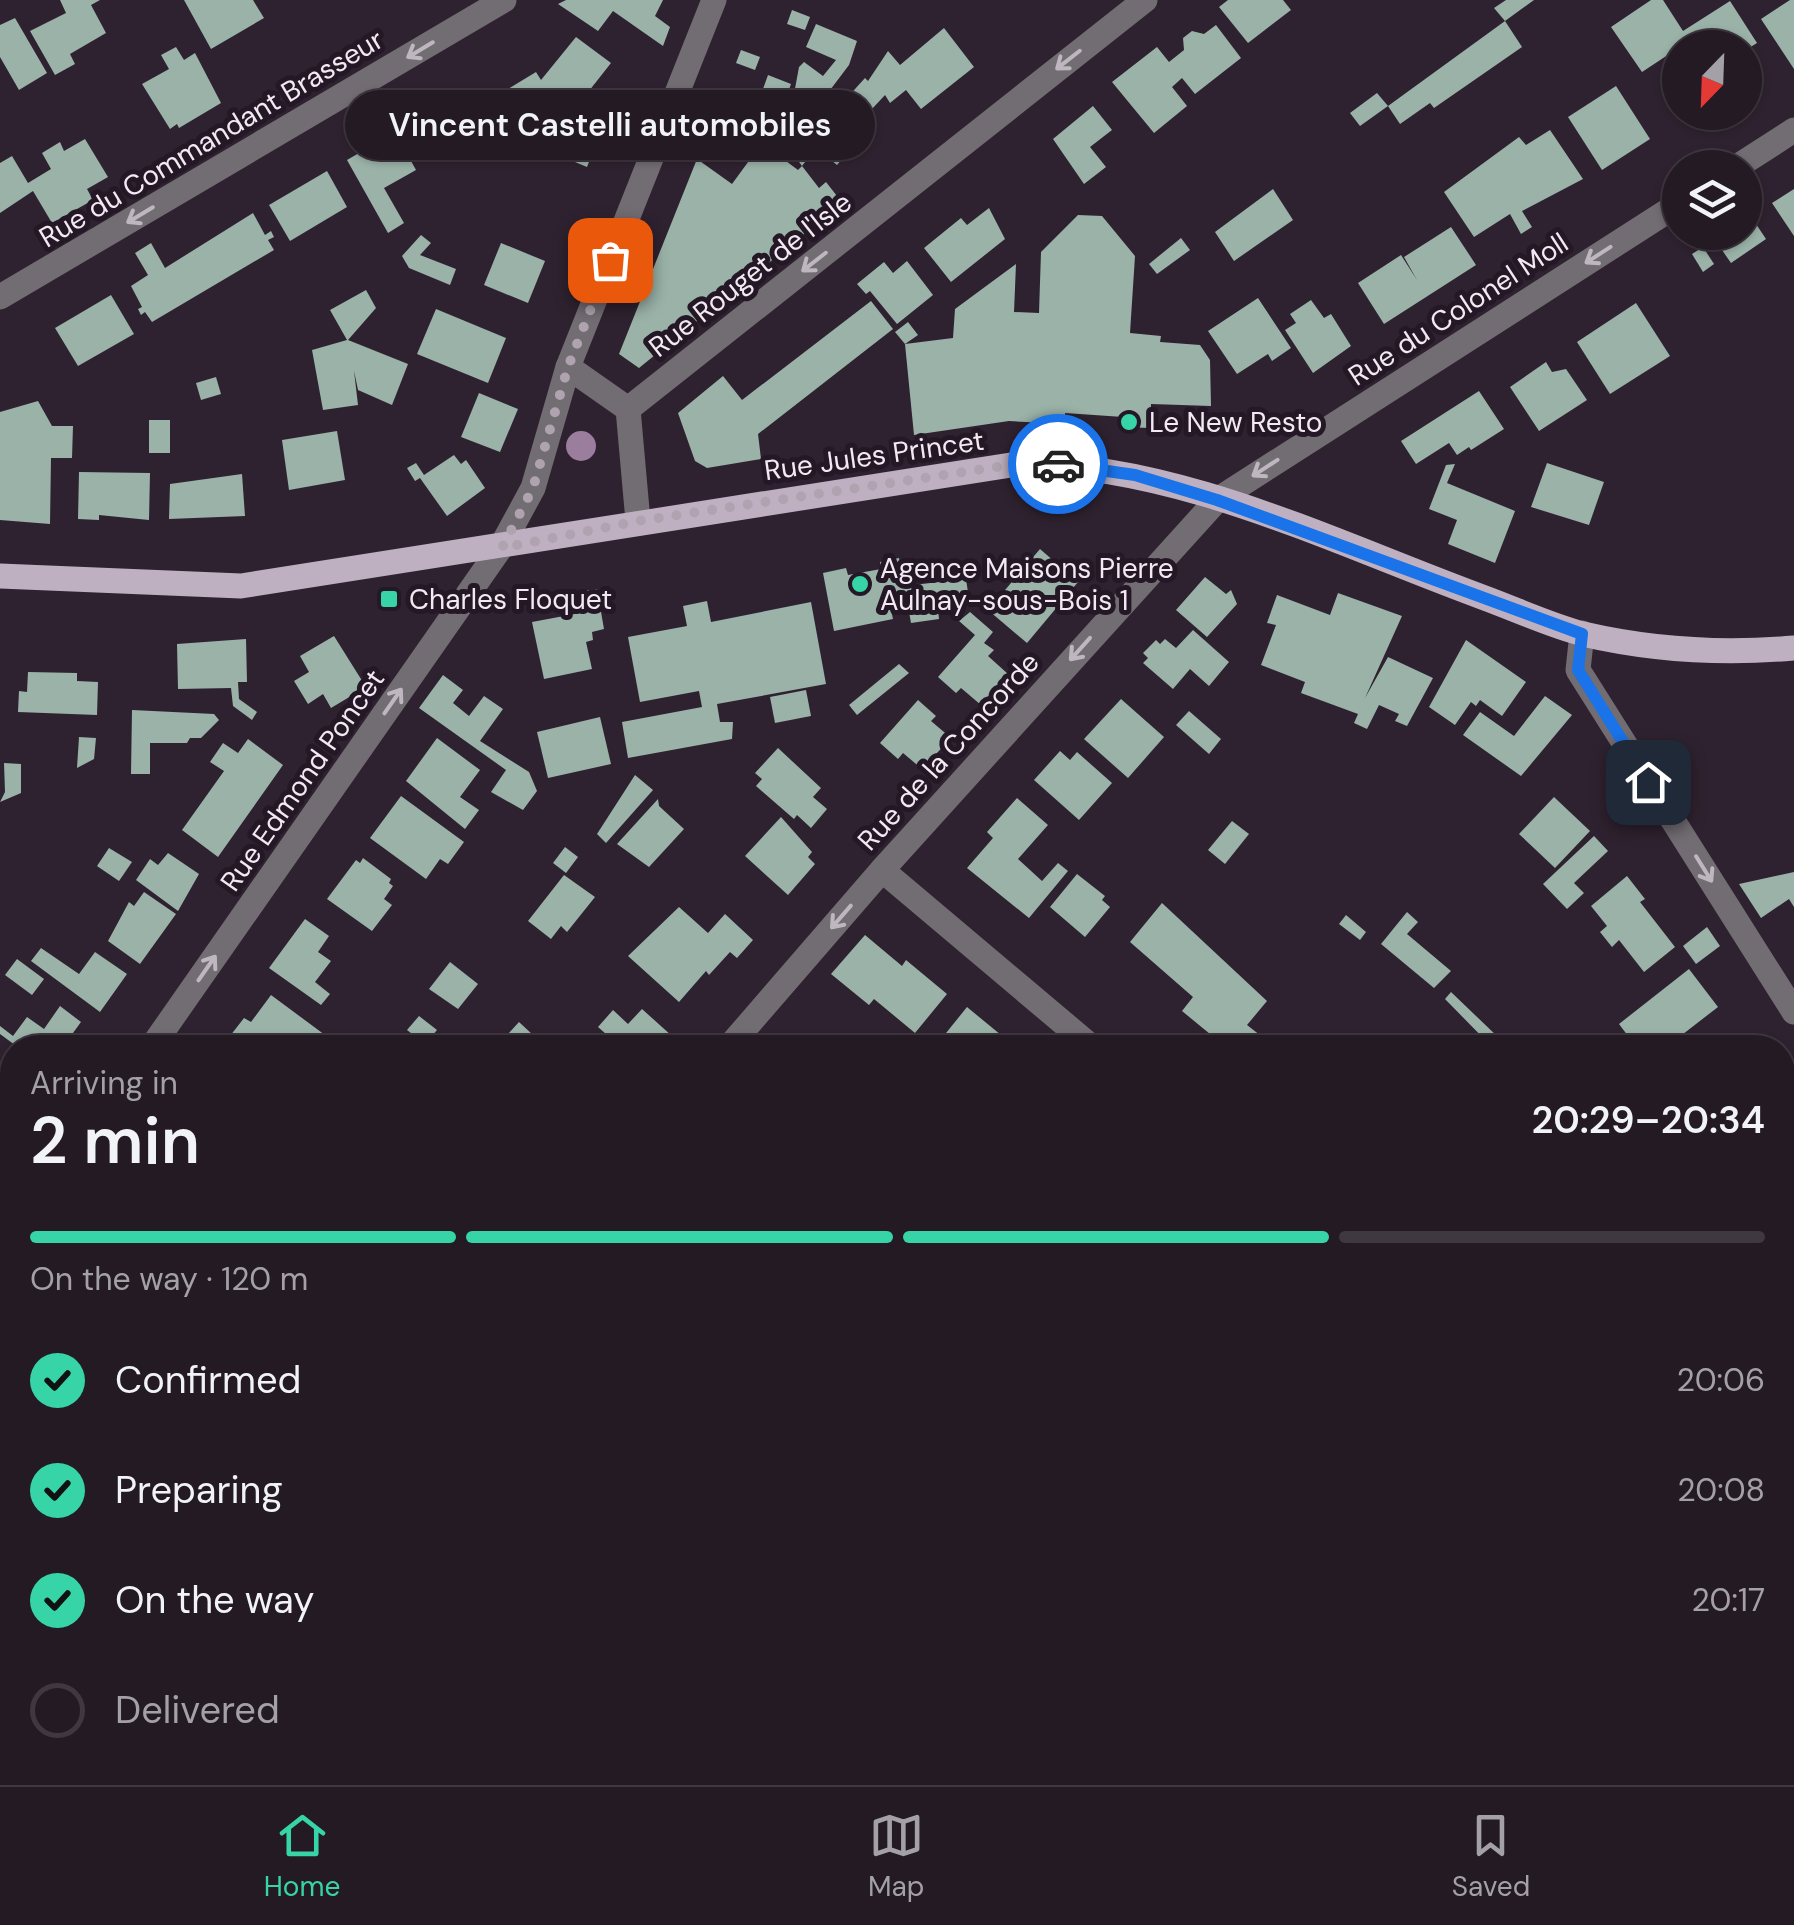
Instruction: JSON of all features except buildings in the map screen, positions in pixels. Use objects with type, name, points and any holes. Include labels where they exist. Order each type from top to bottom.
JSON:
[{"type":"main road","name":"Rue Jules Princet","points":[[0,576],[241,586],[1017,464],[1077,464],[1217,500],[1582,634],[1723,654],[1794,648]]},
{"type":"street","name":"Rue du Commandant Brasseur","points":[[0,298],[504,0]]},
{"type":"street","name":"Rue Edmond Poncet","points":[[160,1035],[502,548],[533,488],[568,367],[714,0]]},
{"type":"street","name":"Rue Rouget de l'Isle","points":[[628,409],[1145,0]]},
{"type":"street","points":[[1762,151],[1794,130]]},
{"type":"street","name":"Rue du Colonel Moll","points":[[1217,500],[1662,214]]},
{"type":"street","points":[[568,367],[628,409],[638,521]]},
{"type":"street","name":"Rue de la Concorde","points":[[739,1035],[882,870],[1217,500]]},
{"type":"street","points":[[1582,634],[1578,670],[1794,1012]]},
{"type":"street","points":[[882,870],[1079,1035]]},
{"type":"way so far","points":[[610,260],[568,367],[533,488],[502,548],[638,521],[1017,464],[1058,464]]},
{"type":"place","name":"Vincent Castelli automobiles","points":[[610,260]]},
{"type":"place","name":"Le New Resto","points":[[1129,422]]},
{"type":"place","name":"Agence Maisons Pierre Aulnay-sous-Bois 1","points":[[860,584]]},
{"type":"place","name":"Charles Floquet","points":[[389,599]]},
{"type":"route","points":[[1058,464],[1135,475],[1217,500],[1582,634],[1578,670],[1648,782]]}]
